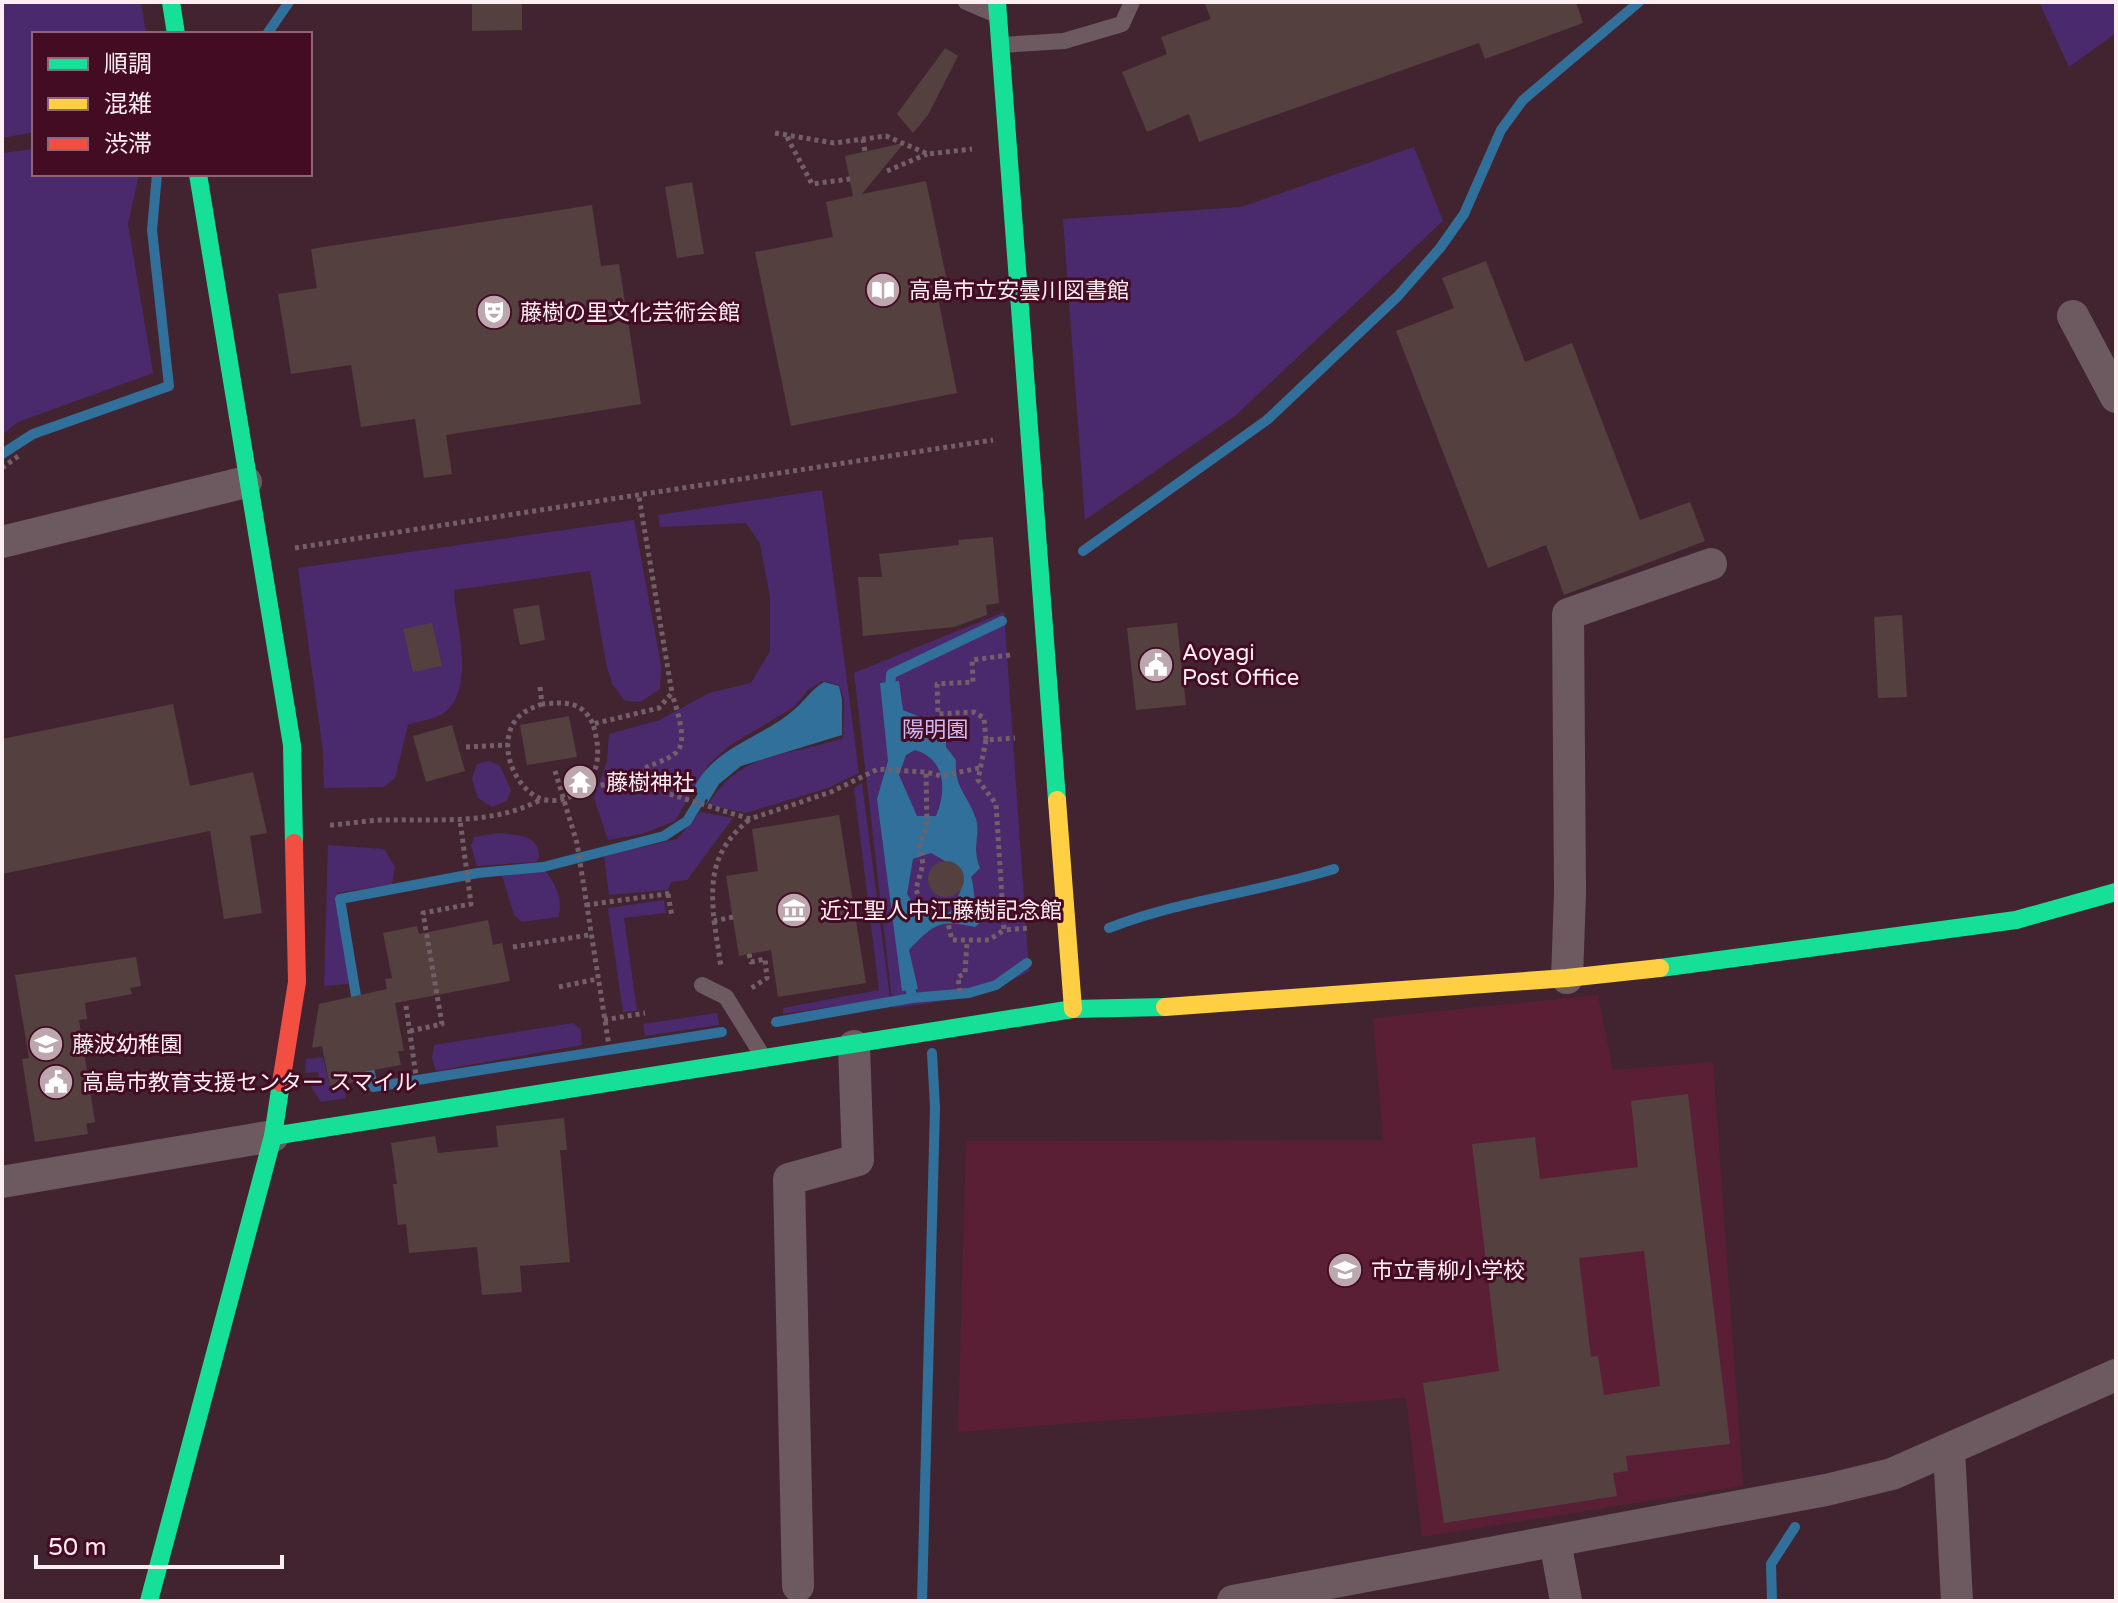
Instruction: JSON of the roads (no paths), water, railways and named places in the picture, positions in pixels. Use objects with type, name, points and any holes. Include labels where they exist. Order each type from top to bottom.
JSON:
[{"type":"street","points":[[171,2],[176,32]]},
{"type":"street","points":[[998,9],[1073,1009]]},
{"type":"street","points":[[149,1601],[273,1136],[297,982],[292,745],[246,482],[198,176]]},
{"type":"street","points":[[2073,316],[2116,397]]},
{"type":"street","points":[[2,542],[246,482]]},
{"type":"street","points":[[1567,978],[1570,893],[1568,614],[1711,564]]},
{"type":"street","points":[[2,1182],[1073,1009],[1153,1008],[1567,978],[2016,920],[2116,892]]},
{"type":"street","points":[[798,1586],[789,1179],[858,1160],[854,1046]]},
{"type":"street","points":[[1233,1601],[1382,1588],[1555,1541],[1826,1490],[1892,1474],[2116,1375]]},
{"type":"street","points":[[1949,1450],[1957,1601]]},
{"type":"street","points":[[1555,1541],[1566,1601]]},
{"type":"lane","points":[[966,2],[998,9]]},
{"type":"lane","points":[[1001,45],[1064,41],[1122,24],[1132,2]]},
{"type":"lane","points":[[702,985],[726,997],[766,1060]]},
{"type":"water","points":[[899,681],[903,710],[946,728],[946,747],[956,760],[959,785],[973,810],[977,825],[976,853],[980,868],[971,877],[982,921],[975,927],[945,924],[925,934],[909,950],[918,989],[902,991],[877,799],[888,761],[880,683]],"holes":[[[915,750],[933,761],[941,777],[942,796],[936,816],[917,816],[899,775],[906,755]],[[931,853],[945,861],[961,890],[950,912],[939,915],[918,912],[907,894],[913,859]]]},
{"type":"water","points":[[824,682],[839,686],[842,735],[741,766],[719,784],[705,807],[708,800],[693,790],[713,763],[783,719]]},
{"type":"waterway","points":[[268,32],[289,2]]},
{"type":"waterway","points":[[1083,551],[1267,420],[1398,296],[1440,248],[1464,214],[1501,130],[1523,100],[1639,2]]},
{"type":"waterway","points":[[2,454],[33,434],[169,386],[152,230],[157,176]]},
{"type":"waterway","points":[[890,692],[891,674],[1002,621]]},
{"type":"waterway","points":[[358,1008],[340,899],[478,873],[543,867],[664,836],[687,821],[707,788]]},
{"type":"waterway","points":[[1109,928],[1164,910],[1334,869]]},
{"type":"waterway","points":[[776,1022],[912,998],[969,993],[996,985],[1027,963]]},
{"type":"waterway","points":[[909,979],[912,998]]},
{"type":"waterway","points":[[367,1059],[373,1087],[722,1032]]},
{"type":"waterway","points":[[922,1601],[935,1107],[932,1053]]},
{"type":"waterway","points":[[1772,1601],[1771,1564],[1795,1527]]},
{"type":"place","name":"高島市立安曇川図書館","points":[[883,290]]},
{"type":"place","name":"藤樹の里文化芸術会館","points":[[494,312]]},
{"type":"place","name":"Aoyagi Post Office","points":[[1156,665]]},
{"type":"place","name":"藤樹神社","points":[[580,782]]},
{"type":"place","name":"近江聖人中江藤樹記念館","points":[[794,910]]},
{"type":"place","name":"藤波幼稚園","points":[[46,1044]]},
{"type":"place","name":"高島市教育支援センター スマイル","points":[[56,1082]]},
{"type":"place","name":"市立青柳小学校","points":[[1345,1270]]},
{"type":"park label","name":"陽明園","points":[[935,729]]}]
